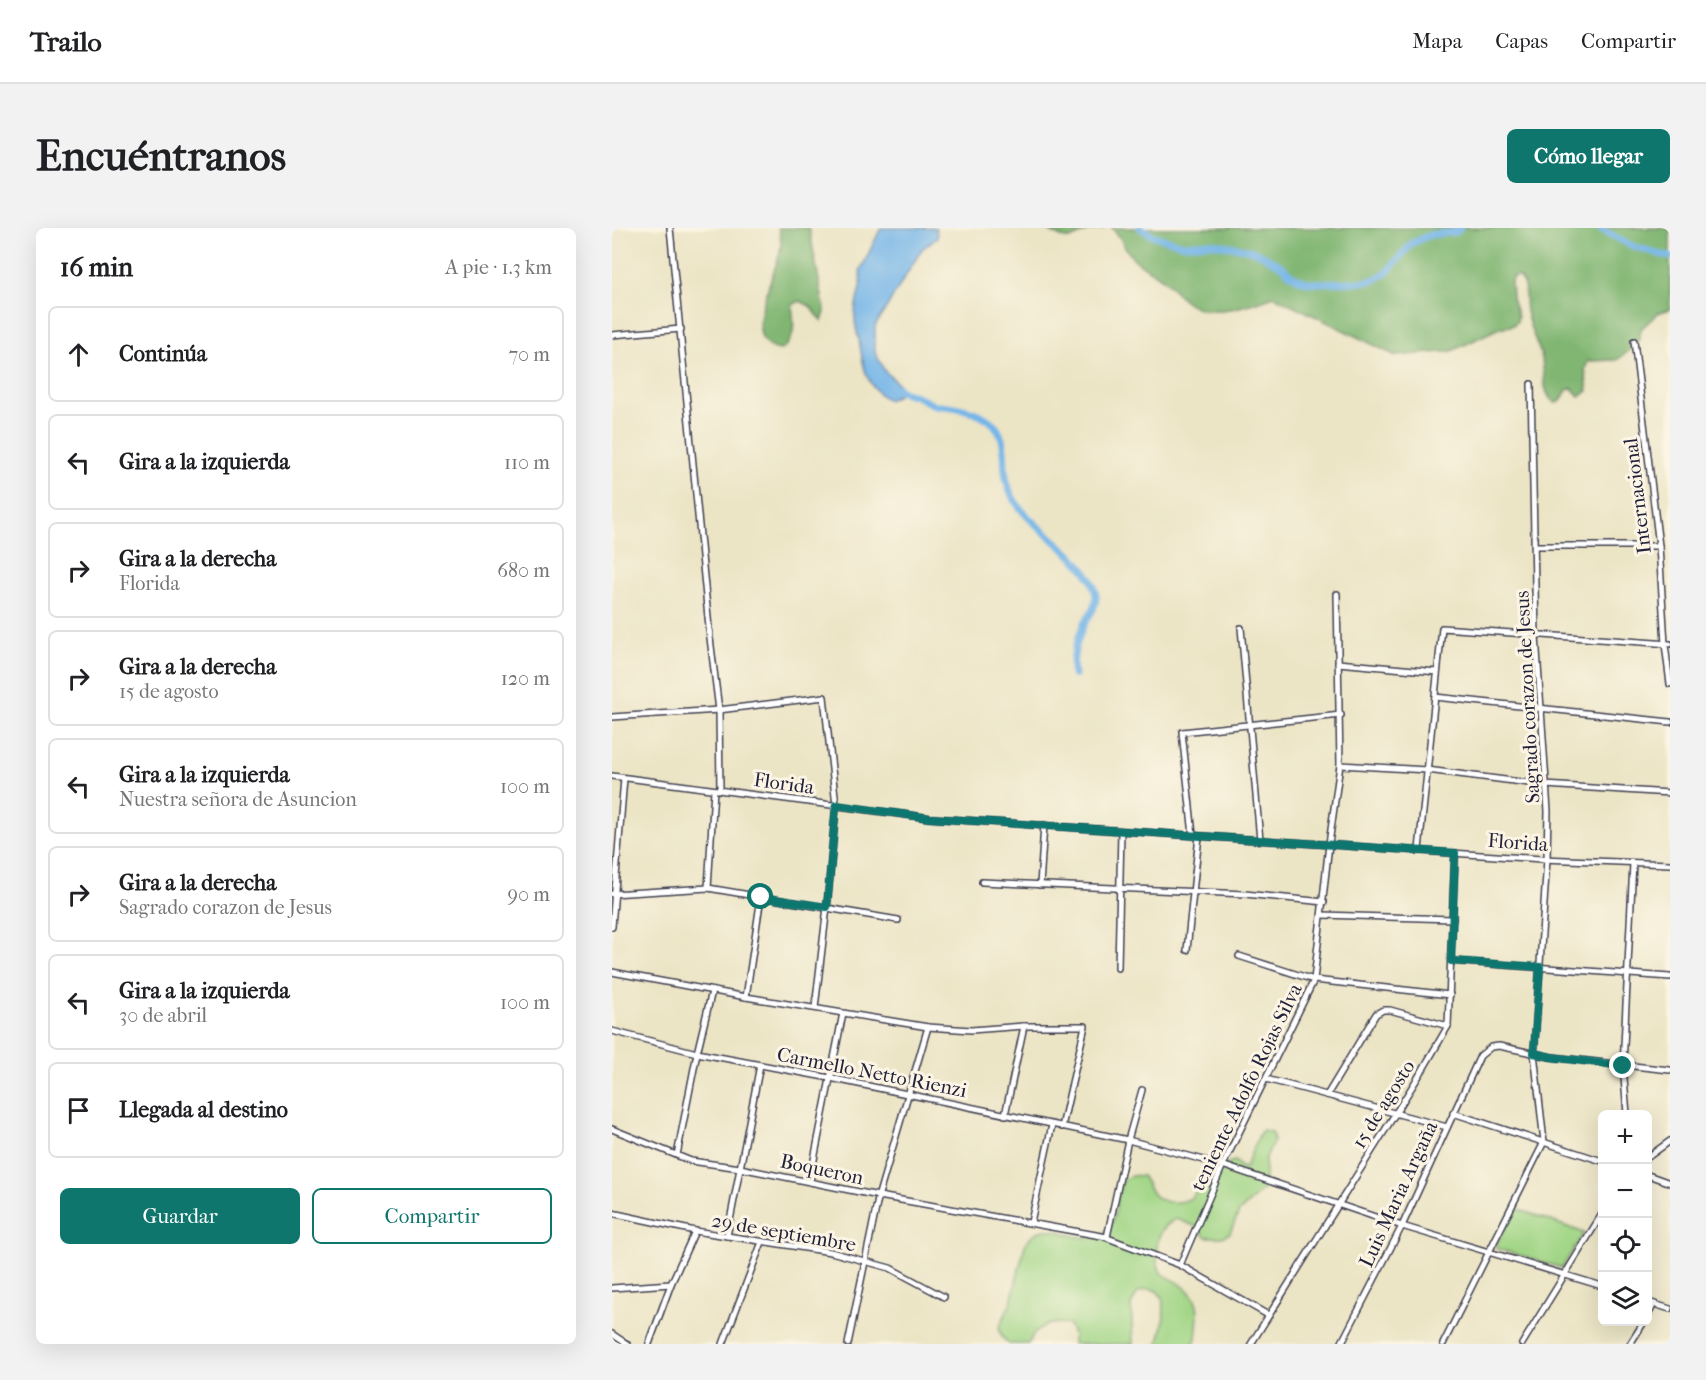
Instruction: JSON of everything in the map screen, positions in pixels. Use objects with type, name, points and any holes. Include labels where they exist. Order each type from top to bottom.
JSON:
[{"type":"street","points":[[670,228],[700,537],[720,710],[717,790],[708,888]]},
{"type":"street","points":[[612,335],[681,329]]},
{"type":"street","name":"Internacional","points":[[1634,341],[1659,546],[1670,684]]},
{"type":"street","name":"Sagrado corazon de Jesus","points":[[1531,384],[1536,636],[1548,812],[1534,1053],[1544,1142]]},
{"type":"street","points":[[1536,546],[1659,546]]},
{"type":"street","name":"teniente Adolfo Rojas Silva","points":[[1180,1265],[1223,1165],[1314,980],[1340,765],[1341,715],[1337,594]]},
{"type":"street","points":[[1241,628],[1260,840]]},
{"type":"street","points":[[1419,850],[1442,628],[1667,644]]},
{"type":"street","points":[[1338,663],[1437,672]]},
{"type":"street","points":[[612,717],[720,710],[824,697],[836,805],[815,1008]]},
{"type":"street","points":[[1434,697],[1670,722]]},
{"type":"street","points":[[1187,951],[1196,836],[1182,732],[1341,715]]},
{"type":"street","points":[[1340,765],[1427,770],[1545,785],[1670,793]]},
{"type":"street","name":"Florida","points":[[612,776],[930,818],[1547,859],[1670,864]]},
{"type":"street","points":[[612,927],[624,778]]},
{"type":"street","points":[[1040,885],[1044,825]]},
{"type":"street","points":[[1118,968],[1121,831]]},
{"type":"street","name":"15 de agosto","points":[[1251,1344],[1448,1026],[1455,853]]},
{"type":"street","points":[[1627,1110],[1623,1066],[1633,863]]},
{"type":"street","points":[[982,882],[1245,894],[1324,902]]},
{"type":"street","points":[[614,894],[708,888],[898,920]]},
{"type":"street","points":[[746,997],[761,897]]},
{"type":"street","points":[[1323,915],[1453,920]]},
{"type":"street","points":[[1239,956],[1314,980],[1450,995]]},
{"type":"street","points":[[1451,961],[1670,977]]},
{"type":"street","points":[[612,972],[928,1027],[971,1030],[1024,1026],[1085,1026],[1062,1127]]},
{"type":"street","points":[[677,1155],[712,991]]},
{"type":"street","points":[[1327,1095],[1376,1014],[1383,1010],[1448,1026]]},
{"type":"street","points":[[810,1180],[843,1013]]},
{"type":"street","points":[[1005,1115],[1024,1026]]},
{"type":"street","points":[[848,1344],[879,1196],[928,1027]]},
{"type":"street","name":"Carmello Netto Rienzi","points":[[612,1031],[697,1053],[831,1078],[1128,1140],[1223,1165],[1402,1226],[1598,1286]]},
{"type":"street","name":"Luis Maria Argaña","points":[[1341,1344],[1402,1226],[1480,1056],[1491,1047],[1499,1046],[1534,1053]]},
{"type":"street","points":[[1534,1053],[1551,1057],[1670,1070]]},
{"type":"street","points":[[727,1236],[760,1065]]},
{"type":"street","points":[[1266,1079],[1447,1127]]},
{"type":"street","points":[[1105,1237],[1107,1237],[1128,1140],[1142,1090]]},
{"type":"street","points":[[1453,1113],[1598,1160]]},
{"type":"street","points":[[1031,1222],[1052,1125]]},
{"type":"street","name":"Boqueron","points":[[612,1129],[691,1161],[810,1180],[879,1196],[1105,1237],[1180,1265],[1268,1315]]},
{"type":"street","points":[[1652,1154],[1670,1141]]},
{"type":"street","points":[[1443,1344],[1544,1142]]},
{"type":"street","points":[[1652,1177],[1670,1183]]},
{"type":"street","name":"29 de septiembre","points":[[612,1213],[695,1231],[831,1252],[890,1268],[944,1297]]},
{"type":"street","points":[[1521,1344],[1600,1218]]},
{"type":"street","points":[[649,1344],[671,1284],[695,1231]]},
{"type":"street","points":[[723,1344],[762,1242]]},
{"type":"street","points":[[612,1288],[671,1284]]},
{"type":"street","points":[[1652,1303],[1670,1309]]},
{"type":"street","points":[[1630,1344],[1641,1326]]},
{"type":"street","points":[[612,1334],[627,1344]]},
{"type":"green space","points":[[778,228],[809,228],[825,312],[822,321],[810,306],[800,301],[792,305],[794,324],[792,335],[790,341],[781,350],[768,345],[761,336],[760,323],[762,308],[781,248]]},
{"type":"green space","points":[[1043,228],[1105,228],[1091,230],[1070,239]]},
{"type":"green space","points":[[1112,228],[1670,228],[1670,309],[1658,313],[1641,329],[1639,340],[1634,347],[1617,360],[1588,361],[1585,370],[1588,391],[1579,396],[1572,388],[1567,390],[1560,402],[1555,403],[1545,387],[1541,355],[1526,311],[1523,283],[1517,276],[1511,281],[1512,298],[1518,317],[1513,325],[1497,329],[1452,351],[1396,356],[1274,296],[1231,309],[1198,308],[1185,301],[1164,280],[1133,258]]},
{"type":"green space","points":[[1263,1130],[1272,1132],[1274,1141],[1265,1159],[1265,1188],[1239,1212],[1230,1233],[1222,1237],[1206,1237],[1195,1226],[1177,1219],[1164,1228],[1160,1235],[1157,1258],[1161,1273],[1190,1292],[1197,1304],[1196,1340],[1192,1344],[1158,1344],[1164,1306],[1162,1297],[1157,1291],[1149,1289],[1138,1292],[1131,1305],[1133,1344],[1073,1344],[1073,1334],[1069,1325],[1056,1323],[1040,1329],[1028,1344],[1009,1344],[1002,1337],[999,1328],[1011,1302],[1025,1245],[1033,1235],[1041,1230],[1050,1230],[1080,1237],[1091,1238],[1101,1235],[1109,1229],[1120,1188],[1131,1176],[1142,1176],[1153,1194],[1163,1201],[1180,1202],[1190,1198],[1203,1179],[1222,1166],[1235,1161],[1245,1168]]},
{"type":"green space","points":[[1515,1208],[1584,1233],[1562,1268],[1495,1248]]},
{"type":"water","points":[[881,228],[936,228],[937,238],[922,249],[875,326],[875,352],[884,370],[898,384],[902,393],[888,400],[874,389],[866,374],[855,320],[861,282],[860,271]]},
{"type":"waterway","points":[[1140,228],[1154,236],[1184,245],[1210,243],[1259,253],[1280,265],[1293,276],[1312,283],[1374,280],[1387,272],[1412,243],[1430,235],[1456,232],[1460,228]]},
{"type":"waterway","points":[[1599,228],[1632,246],[1670,257]]},
{"type":"waterway","points":[[896,387],[937,406],[957,407],[974,412],[989,420],[999,431],[1004,450],[1006,481],[1014,500],[1028,518],[1076,560],[1093,584],[1096,601],[1077,644],[1073,662],[1074,675]]},
{"type":"route","points":[[761,897],[827,907],[836,805],[930,818],[1455,853],[1451,961],[1540,967],[1534,1053],[1623,1066]]}]
